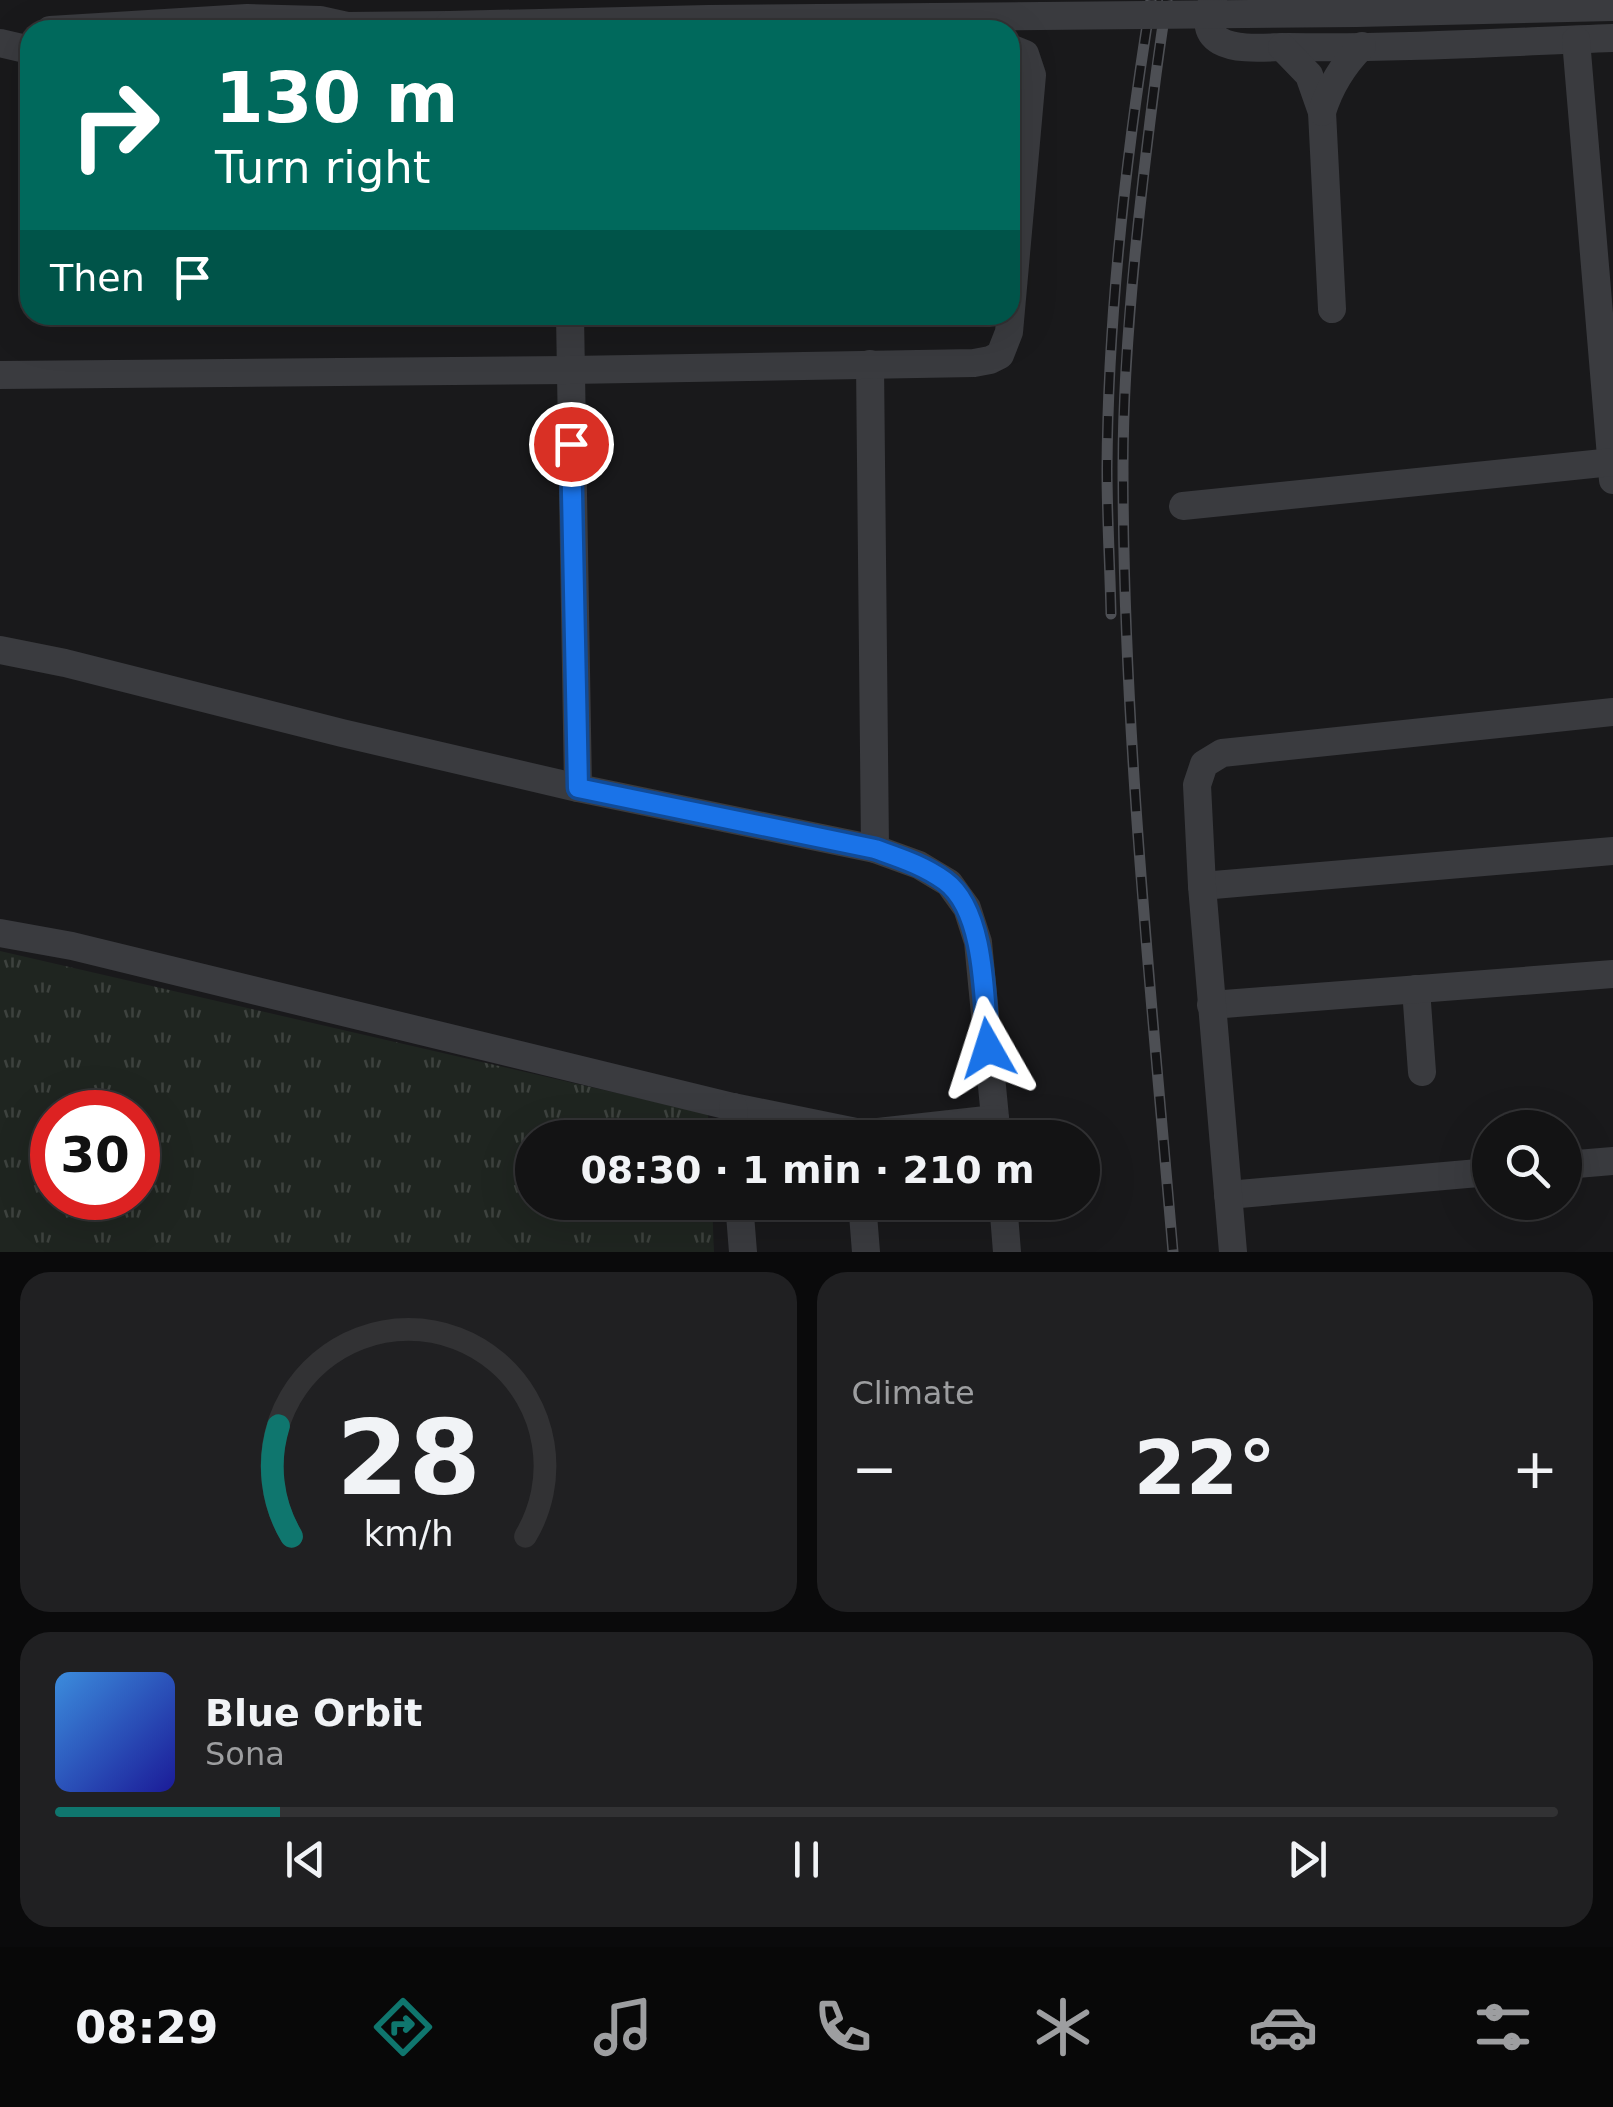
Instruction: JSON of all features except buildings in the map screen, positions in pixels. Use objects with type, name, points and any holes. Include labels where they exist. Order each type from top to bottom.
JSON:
[{"type":"street","points":[[1212,0],[1208,15],[1214,37],[1238,46],[1613,38]]},
{"type":"street","points":[[689,20],[1613,7]]},
{"type":"street","points":[[171,18],[320,20]]},
{"type":"street","points":[[1184,506],[1612,468],[1601,197],[1576,40]]},
{"type":"street","points":[[1322,112],[1336,78],[1362,46]]},
{"type":"street","points":[[1282,47],[1309,76],[1322,112],[1332,309]]},
{"type":"street","points":[[1020,52],[1025,54],[1032,75],[1020,209]]},
{"type":"street","points":[[570,325],[578,788]]},
{"type":"street","points":[[0,375],[974,362],[1000,355],[1010,325]]},
{"type":"street","points":[[870,364],[875,849]]},
{"type":"street","points":[[0,650],[578,788],[875,849],[919,864],[949,883],[967,908],[978,942],[995,1120]]},
{"type":"street","points":[[1233,1252],[1202,886],[1197,785],[1204,764],[1222,753],[1613,712]]},
{"type":"street","points":[[1202,886],[1613,851]]},
{"type":"street","points":[[0,933],[72,946],[790,1120]]},
{"type":"street","points":[[1211,1005],[1613,974]]},
{"type":"street","points":[[1416,989],[1422,1072]]},
{"type":"street","points":[[733,1108],[734,1120]]},
{"type":"street","points":[[1582,1164],[1613,1161]]},
{"type":"street","points":[[1228,1195],[1472,1174]]},
{"type":"street","points":[[740,1220],[742,1252]]},
{"type":"street","points":[[863,1220],[866,1252]]},
{"type":"street","points":[[1004,1220],[1007,1252]]},
{"type":"green space","points":[[0,951],[708,1114],[708,1120],[515,1120],[515,1220],[713,1220],[714,1252],[0,1252]]},
{"type":"railway","points":[[1111,614],[1107,469],[1111,352],[1126,175],[1151,0]]},
{"type":"railway","points":[[1167,0],[1132,287],[1123,467],[1133,762],[1173,1252]]},
{"type":"route","points":[[571,444],[578,788],[875,849],[919,864],[949,883],[967,908],[978,942],[988,1048]]}]
